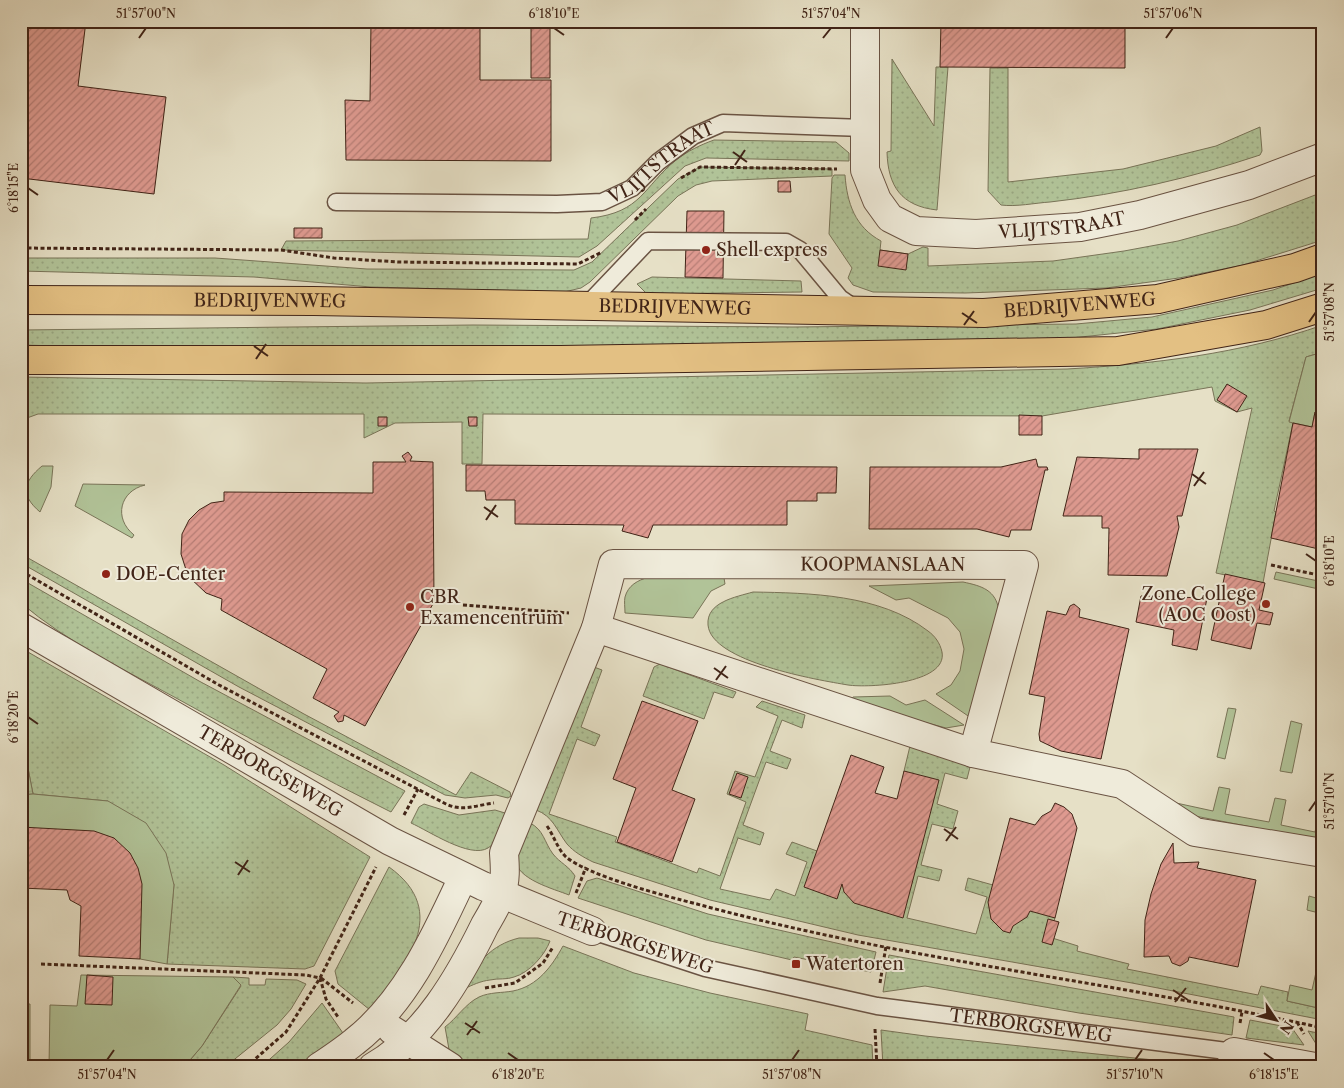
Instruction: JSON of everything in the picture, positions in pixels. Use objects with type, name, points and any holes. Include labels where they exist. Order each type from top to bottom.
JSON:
[{"type":"main road","name":"BEDRIJVENWEG","points":[[21,300],[587,305],[984,313],[1158,299],[1295,268],[1323,258]]},
{"type":"main road","points":[[21,360],[550,360],[1118,351],[1266,325],[1323,306]]},
{"type":"street","name":"VLIJTSTRAAT","points":[[865,21],[865,170],[877,200],[890,218],[916,231],[976,234],[1080,228],[1140,215],[1248,185],[1323,157]]},
{"type":"street","name":"KOOPMANSLAAN","points":[[372,1067],[388,1058],[425,1024],[471,954],[501,894],[505,876],[504,853],[598,622],[613,564],[1024,565],[973,753]]},
{"type":"street","points":[[598,622],[973,753],[1122,784],[1195,832],[1323,853]]},
{"type":"street","name":"TERBORGSEWEG","points":[[21,627],[390,841],[501,894],[592,931]]},
{"type":"street","points":[[319,1067],[355,1042],[400,994],[430,947],[463,877],[488,867],[504,853]]},
{"type":"street","points":[[376,1020],[450,1067]]},
{"type":"street","name":"TERBORGSEWEG","points":[[1232,1059],[1315,1067]]},
{"type":"lane","name":"VLIJTSTRAAT","points":[[336,202],[556,204],[602,202],[632,188],[658,162],[693,136],[724,123],[864,128]]},
{"type":"lane","points":[[587,305],[648,241],[741,241],[786,242],[800,250],[840,298],[858,310]]},
{"type":"lane","name":"TERBORGSEWEG","points":[[592,931],[705,968],[877,1006],[1232,1059]]},
{"type":"path","points":[[678,179],[700,167],[865,170]]},
{"type":"path","points":[[630,225],[650,205]]},
{"type":"path","points":[[21,248],[281,250],[334,258],[399,262],[578,264],[603,252]]},
{"type":"path","points":[[1271,565],[1323,576]]},
{"type":"path","points":[[21,571],[220,684],[454,808],[494,803],[545,823],[557,846],[567,857],[606,876],[676,898],[823,934],[1323,1028]]},
{"type":"path","points":[[464,606],[598,622]]},
{"type":"path","points":[[246,1067],[286,1032],[320,978],[418,790]]},
{"type":"path","points":[[575,896],[586,867]]},
{"type":"path","points":[[478,990],[514,983],[543,963],[556,941]]},
{"type":"path","points":[[41,964],[306,975],[320,978],[376,1020]]},
{"type":"path","points":[[320,978],[326,999],[355,1042]]},
{"type":"green space","points":[[892,59],[934,126],[936,67],[948,67],[937,210],[925,208],[906,199],[899,192],[890,175],[887,152],[891,151]]},
{"type":"green space","points":[[990,68],[1008,68],[1008,182],[1123,169],[1216,146],[1260,127],[1262,151],[1260,155],[1208,171],[1130,190],[1077,199],[1001,205],[988,191]]},
{"type":"green space","points":[[714,140],[836,142],[849,153],[849,161],[706,158],[685,166],[597,246],[579,257],[281,250],[286,241],[588,239],[591,218],[608,215],[632,204],[676,160],[694,148]]},
{"type":"green space","points":[[700,167],[832,169],[832,176],[712,181],[696,185],[678,196],[590,282],[581,288],[564,292],[371,287],[254,277],[21,271],[21,258],[215,258],[367,269],[574,270],[592,262],[678,179]]},
{"type":"green space","points":[[834,175],[845,175],[850,204],[854,213],[865,229],[881,241],[880,250],[908,254],[923,247],[928,248],[928,266],[1053,261],[1178,241],[1237,225],[1323,192],[1323,240],[1243,265],[1179,278],[1106,288],[965,293],[873,292],[853,285],[848,278],[852,268],[829,234],[832,178]]},
{"type":"green space","points":[[1323,273],[1323,288],[1250,310],[1157,329],[1071,338],[665,347],[176,349],[21,345],[21,330],[473,325],[793,327],[1076,324],[1152,317],[1273,290]]},
{"type":"green space","points":[[652,277],[801,281],[802,292],[647,294],[637,284]]},
{"type":"green space","points":[[1323,325],[1323,352],[1306,357],[1289,421],[1293,423],[1274,511],[1276,512],[1263,583],[1216,573],[1252,408],[1237,412],[1215,401],[1212,387],[1042,416],[483,414],[482,464],[462,464],[462,422],[395,423],[364,438],[364,414],[38,414],[27,418],[27,414],[21,413],[21,377],[366,383],[1067,369],[1164,361],[1196,356],[1260,343]]},
{"type":"green space","points":[[1323,352],[1323,413],[1315,412],[1312,427],[1289,422],[1306,357]]},
{"type":"green space","points":[[42,466],[53,466],[51,487],[40,512],[29,500],[26,489],[31,478]]},
{"type":"green space","points":[[83,484],[145,485],[136,488],[130,493],[122,506],[123,521],[134,535],[132,538],[75,506]]},
{"type":"green space","points":[[21,554],[304,714],[456,795],[471,772],[510,792],[511,796],[508,798],[496,795],[465,798],[445,795],[239,687],[21,563]]},
{"type":"green space","points":[[1276,572],[1323,582],[1323,590],[1274,579]]},
{"type":"green space","points":[[681,574],[724,578],[725,584],[711,591],[693,618],[625,613],[625,597],[628,589],[634,584],[649,577]]},
{"type":"green space","points":[[21,579],[199,681],[405,791],[391,812],[283,756],[76,643],[21,603]]},
{"type":"green space","points":[[963,582],[987,590],[995,598],[999,611],[974,720],[936,694],[951,685],[960,671],[964,649],[960,632],[948,618],[909,598],[896,600],[869,586]]},
{"type":"green space","points":[[753,592],[797,593],[844,598],[888,609],[909,619],[933,635],[939,643],[942,652],[941,663],[933,671],[905,682],[858,686],[791,674],[746,659],[727,649],[714,638],[708,625],[709,617],[717,606],[723,602]]},
{"type":"green space","points":[[21,648],[224,765],[370,857],[314,966],[305,969],[167,964],[174,884],[108,801],[33,794],[21,732]]},
{"type":"green space","points":[[660,664],[736,692],[733,698],[714,692],[704,719],[643,696],[654,667]]},
{"type":"green space","points":[[594,667],[602,670],[581,727],[600,735],[595,746],[577,739],[549,814],[617,837],[615,842],[697,873],[699,868],[720,876],[746,802],[727,794],[735,771],[755,777],[778,716],[756,707],[762,701],[805,715],[802,728],[782,720],[770,751],[791,759],[787,769],[766,762],[743,825],[764,833],[760,845],[738,838],[720,889],[770,900],[776,889],[795,896],[807,862],[786,854],[792,842],[817,851],[903,917],[904,771],[910,746],[966,762],[970,767],[967,779],[945,773],[937,804],[958,811],[953,829],[932,824],[921,865],[942,870],[939,881],[918,876],[907,918],[976,934],[987,897],[965,890],[968,878],[1000,887],[1055,918],[1049,937],[1078,946],[1077,951],[1129,964],[1127,969],[1258,995],[1261,986],[1288,992],[1287,1001],[1323,1009],[1323,1020],[1132,983],[858,935],[710,900],[593,862],[570,847],[551,820],[536,810]]},
{"type":"green space","points":[[890,696],[906,705],[925,700],[964,725],[946,728],[849,702],[853,697]]},
{"type":"green space","points":[[1228,708],[1236,709],[1225,759],[1217,757]]},
{"type":"green space","points":[[1291,721],[1302,724],[1292,773],[1280,771]]},
{"type":"green space","points":[[21,732],[33,794],[21,795]]},
{"type":"green space","points":[[1219,787],[1230,789],[1225,814],[1269,822],[1275,798],[1286,800],[1281,825],[1315,832],[1320,807],[1323,808],[1323,841],[1190,815],[1167,801],[1213,811]]},
{"type":"green space","points":[[33,794],[108,801],[146,823],[166,853],[174,885],[167,964],[140,959],[21,840],[21,795]]},
{"type":"green space","points":[[424,804],[459,815],[495,810],[505,813],[494,842],[488,848],[471,850],[450,843],[411,823],[419,807]]},
{"type":"green space","points":[[530,823],[541,833],[553,854],[575,876],[569,895],[529,878],[518,867],[516,856]]},
{"type":"green space","points":[[389,867],[408,884],[418,902],[420,921],[416,939],[408,958],[397,976],[370,1010],[338,984],[335,971]]},
{"type":"green space","points":[[597,878],[708,914],[876,952],[871,972],[794,957],[792,960],[706,940],[578,898],[587,881]]},
{"type":"green space","points":[[1309,896],[1323,900],[1323,914],[1307,910]]},
{"type":"green space","points":[[519,938],[538,938],[550,941],[536,963],[520,975],[483,981],[464,989],[479,963],[492,950]]},
{"type":"green space","points":[[1323,941],[1323,1009],[1287,1001],[1290,985],[1312,990]]},
{"type":"green space","points":[[563,946],[634,973],[710,993],[808,1014],[805,1030],[872,1045],[873,1067],[470,1067],[450,1055],[445,1027],[465,1007],[483,995],[513,991],[530,985],[549,968]]},
{"type":"green space","points":[[889,955],[1234,1017],[1232,1035],[1079,1013],[925,986],[883,992]]},
{"type":"green space","points":[[81,975],[233,977],[241,985],[202,1046],[184,1067],[49,1067],[50,1005],[77,1006]]},
{"type":"green space","points":[[233,977],[249,978],[249,985],[265,985],[266,979],[297,980],[306,984],[291,1009],[277,1025],[225,1067],[184,1067],[202,1046],[241,986]]},
{"type":"green space","points":[[322,1003],[345,1036],[302,1067],[261,1067],[289,1042]]},
{"type":"green space","points":[[21,1004],[30,1004],[30,1067],[21,1067]]},
{"type":"green space","points":[[1250,1020],[1292,1028],[1304,1045],[1246,1038]]},
{"type":"green space","points":[[881,1030],[925,1036],[1211,1066],[883,1067]]},
{"type":"green space","points":[[1308,1031],[1323,1034],[1323,1047],[1318,1047]]},
{"type":"building","points":[[21,21],[86,21],[78,86],[166,97],[154,194],[21,178]]},
{"type":"building","points":[[371,21],[480,21],[480,80],[551,80],[551,161],[346,160],[345,100],[370,101]]},
{"type":"building","points":[[531,21],[550,21],[550,78],[531,78]]},
{"type":"building","points":[[941,21],[1125,21],[1125,68],[940,67]]},
{"type":"building","points":[[778,181],[790,181],[791,192],[778,192]]},
{"type":"building","points":[[687,211],[724,211],[723,278],[685,277]]},
{"type":"building","points":[[294,228],[322,228],[322,238],[294,238]]},
{"type":"building","points":[[880,250],[908,254],[906,270],[878,266]]},
{"type":"building","points":[[1227,384],[1247,396],[1237,412],[1217,400]]},
{"type":"building","points":[[1315,412],[1323,413],[1323,550],[1271,538],[1293,423],[1312,427]]},
{"type":"building","points":[[1019,415],[1042,416],[1042,435],[1019,435]]},
{"type":"building","points":[[378,417],[387,417],[387,426],[378,426]]},
{"type":"building","points":[[468,417],[477,417],[477,426],[469,426]]},
{"type":"building","points":[[1139,449],[1198,449],[1182,516],[1177,516],[1179,527],[1167,576],[1108,575],[1109,528],[1102,528],[1102,516],[1063,516],[1077,457],[1139,459]]},
{"type":"building","points":[[408,452],[412,457],[410,461],[433,462],[434,602],[365,726],[344,715],[343,721],[338,722],[334,716],[339,712],[313,698],[327,669],[221,610],[222,599],[206,593],[188,576],[181,554],[182,534],[189,520],[199,510],[211,503],[224,501],[224,492],[373,493],[373,462],[406,462],[402,456]]},
{"type":"building","points":[[1036,459],[1038,467],[1047,467],[1048,470],[1045,470],[1031,530],[1011,530],[1009,537],[977,529],[869,529],[870,467],[1001,467]]},
{"type":"building","points":[[466,465],[837,467],[836,493],[817,493],[817,501],[787,501],[787,525],[653,525],[648,538],[622,531],[624,525],[515,524],[515,500],[486,500],[485,491],[466,491]]},
{"type":"building","points":[[1225,574],[1265,583],[1259,610],[1273,613],[1270,625],[1257,623],[1251,649],[1211,640]]},
{"type":"building","points":[[1141,596],[1207,598],[1197,650],[1172,645],[1174,630],[1136,622]]},
{"type":"building","points":[[1074,604],[1080,609],[1079,617],[1129,629],[1101,759],[1061,751],[1040,741],[1039,734],[1045,697],[1029,694],[1047,611],[1066,615],[1070,606]]},
{"type":"building","points":[[642,701],[698,721],[672,790],[695,799],[672,862],[617,842],[636,788],[613,779]]},
{"type":"building","points":[[851,755],[884,767],[875,793],[897,799],[904,771],[939,780],[903,918],[854,903],[844,892],[842,884],[837,899],[804,887]]},
{"type":"building","points":[[737,773],[748,777],[741,798],[729,794]]},
{"type":"building","points":[[1055,803],[1064,807],[1072,814],[1077,828],[1055,918],[1030,911],[1027,917],[1013,926],[1010,933],[1003,931],[991,919],[988,902],[1010,818],[1035,825],[1042,816],[1051,811]]},
{"type":"building","points":[[21,827],[94,831],[114,838],[130,853],[138,868],[142,884],[140,959],[79,956],[81,906],[70,900],[67,890],[21,888]]},
{"type":"building","points":[[1173,843],[1174,863],[1199,862],[1197,868],[1256,880],[1238,967],[1189,957],[1188,961],[1180,966],[1172,963],[1169,956],[1144,957],[1145,920],[1151,894],[1161,864]]},
{"type":"building","points":[[1048,919],[1059,922],[1052,945],[1042,942]]},
{"type":"building","points":[[87,975],[113,977],[112,1005],[85,1004]]},
{"type":"place","name":"Shell express","points":[[706,250]]},
{"type":"place","name":"DOE-Center","points":[[106,574]]},
{"type":"place","name":"Zone College (AOC Oost)","points":[[1266,604]]},
{"type":"place","name":"CBR Examencentrum","points":[[410,607]]},
{"type":"place","name":"Watertoren","points":[[796,964]]}]
